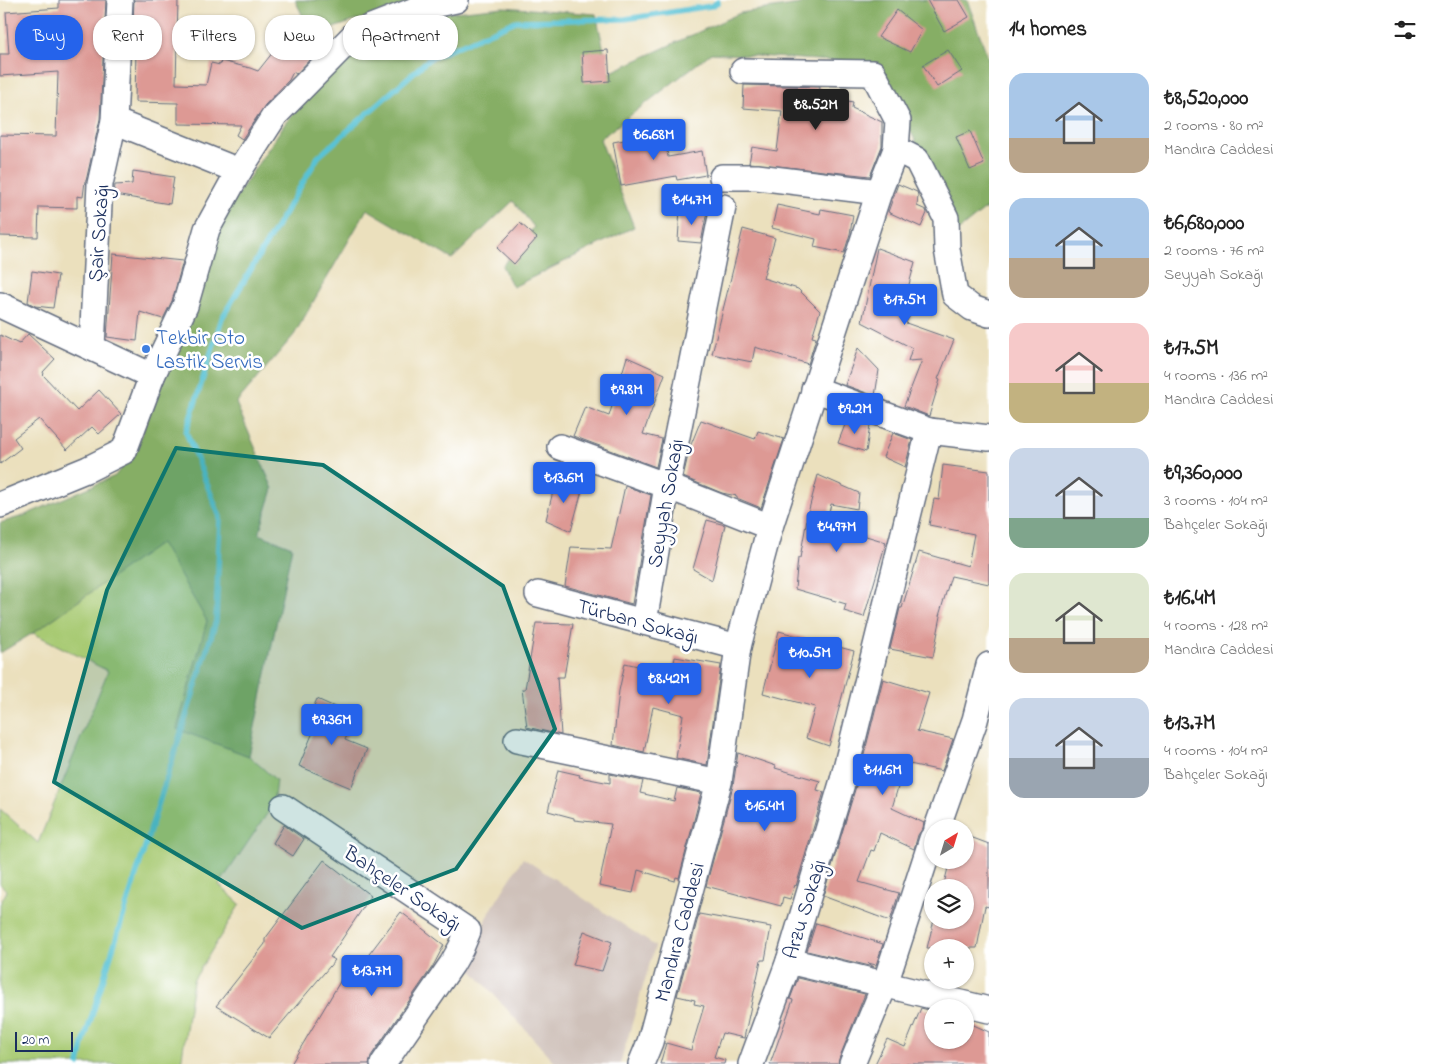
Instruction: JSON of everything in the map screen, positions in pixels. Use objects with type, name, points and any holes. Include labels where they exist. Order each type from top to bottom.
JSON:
[{"type":"street","name":"Şair Sokağı","points":[[92,347],[100,184],[114,121],[120,0]]},
{"type":"street","points":[[0,504],[88,469],[124,451],[152,376],[185,306],[207,229],[239,171],[275,115],[356,32],[423,8],[456,0]]},
{"type":"street","name":"Mandıra Caddesi","points":[[641,1064],[650,1042],[719,782],[738,647],[770,528],[879,192],[896,149],[898,121],[874,73],[743,71]]},
{"type":"street","points":[[114,121],[239,171]]},
{"type":"street","points":[[896,149],[918,160],[946,218],[947,249],[955,295],[972,308],[989,314]]},
{"type":"street","points":[[722,177],[757,177],[879,192]]},
{"type":"street","name":"Seyyah Sokağı","points":[[644,622],[667,486],[723,207]]},
{"type":"street","points":[[0,304],[152,376]]},
{"type":"street","points":[[814,389],[929,431],[989,438]]},
{"type":"street","name":"Arzu Sokağı","points":[[751,1064],[789,961],[843,780],[929,431]]},
{"type":"street","points":[[560,447],[667,486],[770,528]]},
{"type":"street","name":"Türban Sokağı","points":[[538,594],[738,647]]},
{"type":"street","points":[[941,819],[982,722],[989,665]]},
{"type":"street","points":[[517,740],[719,782]]},
{"type":"street","name":"Bahçeler Sokağı","points":[[283,807],[468,931],[452,964],[383,1064]]},
{"type":"street","points":[[852,1064],[885,984],[924,865]]},
{"type":"street","points":[[789,961],[989,1010]]},
{"type":"highlighted area","points":[[176,448],[323,465],[503,586],[555,729],[456,869],[302,928],[54,782],[107,590]]},
{"type":"shaded area","points":[[523,858],[655,946],[620,1064],[556,1064],[470,968],[486,918]]},
{"type":"green space","points":[[295,0],[418,0],[373,15],[343,15],[343,25],[333,28],[333,15],[302,15]]},
{"type":"green space","points":[[810,0],[967,0],[989,60],[989,206],[958,231],[879,64],[711,53],[600,139],[634,227],[513,287],[502,266],[534,227],[513,201],[452,259],[367,209],[294,335],[236,403],[273,489],[259,534],[292,547],[249,756],[177,729],[207,621],[161,543],[33,633],[0,653],[0,523],[23,516],[115,476],[137,447],[214,230],[286,122],[343,60],[458,60],[458,15],[439,15],[503,7],[596,14],[609,73],[740,13],[806,3]]},
{"type":"green space","points":[[161,542],[207,621],[177,729],[249,756],[276,780],[273,805],[219,885],[240,904],[193,981],[181,1064],[0,1064],[0,904],[7,891],[0,884],[0,809],[38,843],[108,671],[33,633]]},
{"type":"building","points":[[59,0],[106,0],[105,15],[93,15],[93,60],[103,60],[100,119],[83,197],[77,196],[77,208],[39,207],[38,237],[0,236],[0,135],[56,136],[58,72],[0,76],[0,54],[9,54],[6,12],[59,8]]},
{"type":"building","points":[[134,0],[178,0],[178,15],[172,15],[172,60],[177,60],[176,84],[206,85],[211,63],[220,65],[221,61],[258,71],[267,60],[309,60],[296,74],[293,72],[289,80],[265,105],[242,139],[236,135],[241,125],[178,124],[178,103],[135,102],[136,60],[162,60],[162,15],[133,15]]},
{"type":"building","points":[[927,0],[959,0],[969,17],[944,31]]},
{"type":"building","points":[[897,10],[922,30],[910,52],[878,37]]},
{"type":"building","points":[[608,50],[610,81],[584,83],[582,52]]},
{"type":"building","points":[[948,50],[962,71],[937,87],[923,65]]},
{"type":"building","points":[[744,85],[820,87],[819,95],[853,102],[852,108],[882,122],[882,146],[870,176],[749,163],[752,147],[777,151],[782,111],[743,108]]},
{"type":"building","points":[[970,131],[984,164],[970,170],[956,137]]},
{"type":"building","points":[[664,133],[668,157],[702,151],[706,175],[677,180],[676,176],[621,186],[613,142]]},
{"type":"building","points":[[133,171],[174,177],[170,204],[114,195],[115,185],[132,184]]},
{"type":"building","points":[[898,184],[917,192],[917,206],[926,210],[927,213],[921,227],[888,212]]},
{"type":"building","points":[[777,205],[820,214],[821,209],[853,215],[844,253],[814,247],[816,239],[772,228]]},
{"type":"building","points":[[680,209],[707,211],[701,243],[678,241]]},
{"type":"building","points":[[520,223],[537,238],[514,264],[497,248]]},
{"type":"building","points":[[743,229],[775,238],[763,278],[798,289],[820,311],[812,337],[816,338],[808,364],[755,347],[752,362],[712,354]]},
{"type":"building","points":[[877,248],[915,262],[903,307],[912,311],[906,323],[954,340],[938,379],[940,380],[929,416],[904,406],[922,360],[908,361],[912,348],[862,322]]},
{"type":"building","points":[[113,254],[183,261],[172,301],[163,319],[140,312],[137,341],[107,337]]},
{"type":"building","points":[[32,271],[58,275],[53,308],[35,306],[28,302]]},
{"type":"building","points":[[28,334],[55,359],[43,372],[43,375],[77,411],[99,390],[121,414],[99,434],[92,427],[67,450],[39,419],[14,438],[21,448],[0,464],[0,335],[19,344]]},
{"type":"building","points":[[858,348],[879,370],[875,396],[845,385]]},
{"type":"building","points":[[627,357],[665,374],[643,434],[662,439],[656,467],[573,436],[585,407],[609,416]]},
{"type":"building","points":[[848,417],[870,425],[866,452],[838,443]]},
{"type":"building","points":[[701,420],[755,439],[758,431],[784,439],[761,508],[737,498],[737,496],[722,493],[683,477],[690,447]]},
{"type":"building","points":[[893,433],[912,440],[905,467],[883,457]]},
{"type":"building","points":[[943,465],[989,471],[989,584],[951,576],[939,616],[941,616],[933,657],[890,649],[900,608],[902,608],[919,552],[968,566],[974,534],[929,525],[934,499],[939,500]]},
{"type":"building","points":[[818,475],[859,493],[857,509],[831,504],[826,524],[886,542],[864,617],[844,611],[846,604],[795,589],[798,558],[800,558],[808,513]]},
{"type":"building","points":[[556,479],[583,487],[571,531],[546,520]]},
{"type":"building","points":[[625,486],[651,495],[632,604],[565,586],[571,547],[611,549]]},
{"type":"building","points":[[707,520],[725,525],[712,580],[693,569]]},
{"type":"building","points":[[536,623],[573,624],[564,677],[557,677],[561,735],[527,727],[522,689],[525,689]]},
{"type":"building","points":[[779,631],[854,651],[829,746],[806,738],[815,707],[763,693]]},
{"type":"building","points":[[675,657],[721,665],[707,765],[676,758],[683,715],[653,707],[644,752],[613,745],[619,691],[625,663],[672,674]]},
{"type":"building","points":[[883,679],[929,693],[917,731],[953,739],[942,771],[905,763],[892,808],[924,823],[923,828],[918,835],[914,849],[880,833],[874,851],[871,850],[859,882],[899,893],[890,921],[823,896],[857,783]]},
{"type":"building","points":[[317,699],[355,716],[345,740],[367,749],[351,788],[299,766],[316,725],[307,721]]},
{"type":"building","points":[[738,753],[776,766],[775,768],[820,781],[817,790],[824,792],[796,886],[790,899],[783,897],[781,906],[706,886],[733,786]]},
{"type":"building","points":[[558,770],[580,775],[579,777],[610,783],[610,774],[643,781],[640,793],[674,801],[677,788],[701,793],[679,878],[676,877],[675,881],[638,870],[633,893],[599,886],[611,824],[574,820],[574,818],[548,811]]},
{"type":"building","points":[[284,825],[304,839],[293,856],[273,843]]},
{"type":"building","points":[[974,838],[989,844],[989,907],[985,906],[977,948],[974,948],[974,939],[929,939],[932,929],[974,929],[974,879],[945,879],[948,869],[974,869]]},
{"type":"building","points":[[324,860],[371,896],[330,957],[335,960],[269,1038],[216,1006],[265,944],[265,939]]},
{"type":"building","points":[[401,912],[444,945],[433,966],[371,1056],[369,1064],[291,1064],[347,970],[354,974]]},
{"type":"building","points":[[699,914],[771,927],[765,960],[761,960],[744,1038],[722,1033],[714,1057],[725,1060],[724,1064],[660,1064],[666,1043],[691,1050],[704,1006],[694,1004],[695,1000],[677,996]]},
{"type":"building","points":[[816,923],[883,944],[876,965],[868,963],[874,967],[807,951]]},
{"type":"building","points":[[584,931],[612,942],[602,971],[573,965]]},
{"type":"building","points":[[798,978],[865,994],[838,1064],[770,1064],[793,1000],[790,999]]},
{"type":"building","points":[[921,1008],[924,1009],[924,1049],[974,1049],[974,1025],[989,1032],[989,1064],[875,1064],[887,1039],[905,1047]]},
{"type":"waterway","points":[[79,1064],[83,1044],[216,621],[220,517],[186,432],[222,318],[318,157],[429,59],[516,21],[625,19],[711,6],[718,2]]},
{"type":"place","name":"Tekbir Oto Lastik Servis","points":[[146,349]]}]
